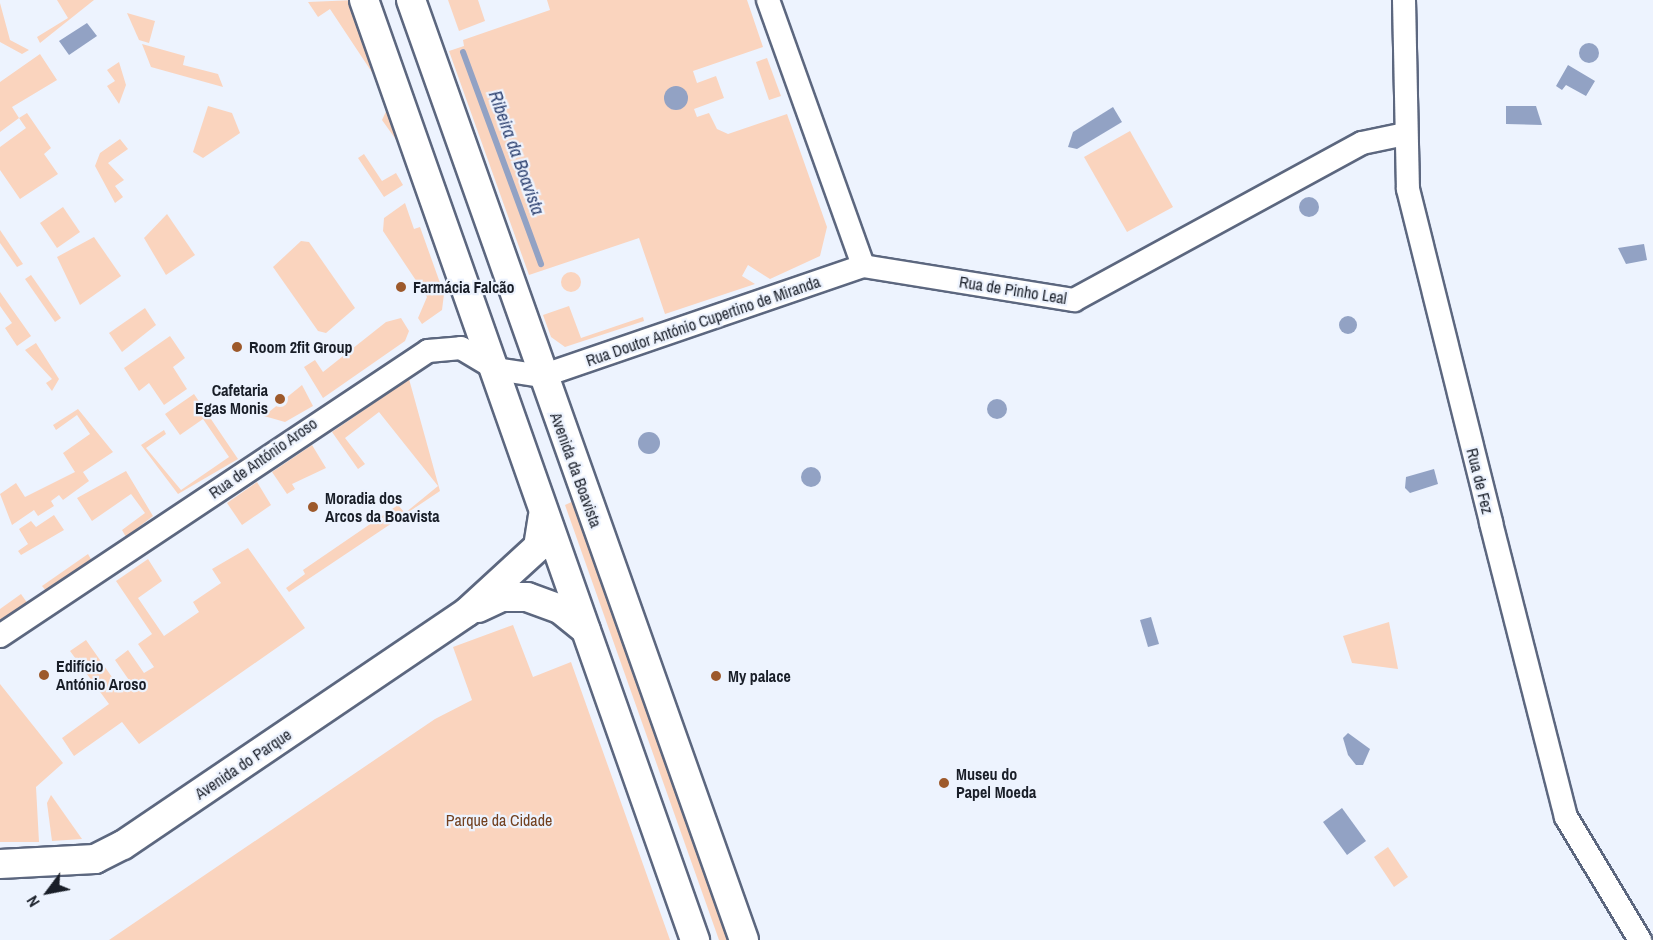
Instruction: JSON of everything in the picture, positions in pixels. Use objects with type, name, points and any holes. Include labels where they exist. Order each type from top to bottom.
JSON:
[{"type":"main road","points":[[364,0],[496,369],[543,516],[586,630],[695,940]]},
{"type":"main road","name":"Avenida da Boavista","points":[[411,0],[542,376],[744,940]]},
{"type":"main road","name":"Avenida do Parque","points":[[0,864],[75,861],[108,853],[467,612],[538,547],[543,516]]},
{"type":"main road","name":"Avenida do Parque","points":[[467,612],[502,597],[527,597],[560,609],[586,630]]},
{"type":"street","points":[[768,0],[863,266]]},
{"type":"street","name":"Rua de Fez","points":[[1404,0],[1405,134],[1416,225],[1566,818],[1640,940]]},
{"type":"street","name":"Rua de Pinho Leal","points":[[863,266],[1074,300],[1362,143],[1405,134]]},
{"type":"street","name":"Rua Doutor António Cupertino de Miranda","points":[[542,376],[863,266]]},
{"type":"street","name":"Rua de António Aroso","points":[[0,636],[428,351],[461,348],[496,369],[542,376]]},
{"type":"green space","points":[[57,0],[94,0],[40,43],[37,37],[68,18]]},
{"type":"green space","points":[[356,0],[419,172],[382,120],[391,101],[330,9],[318,17],[308,2]]},
{"type":"green space","points":[[448,0],[478,0],[485,21],[459,31]]},
{"type":"green space","points":[[547,0],[747,0],[763,47],[693,71],[697,83],[716,76],[724,98],[694,109],[697,117],[709,113],[717,129],[728,134],[787,114],[827,227],[820,256],[770,279],[748,265],[742,276],[755,284],[665,314],[639,238],[529,275],[449,51],[464,46],[463,40],[550,10]]},
{"type":"green space","points":[[0,3],[10,40],[29,50],[22,54],[0,42]]},
{"type":"green space","points":[[127,13],[155,21],[149,43],[139,40]]},
{"type":"green space","points":[[142,44],[185,56],[183,65],[218,74],[223,87],[151,67]]},
{"type":"green space","points":[[40,54],[57,80],[12,107],[19,118],[0,132],[0,82]]},
{"type":"green space","points":[[767,58],[781,96],[769,100],[756,62]]},
{"type":"green space","points":[[119,62],[126,85],[119,104],[107,86],[115,81],[107,70]]},
{"type":"green space","points":[[208,106],[232,113],[240,133],[203,158],[193,152]]},
{"type":"green space","points":[[27,113],[51,148],[44,154],[58,174],[20,199],[0,170],[0,147],[26,128],[19,118]]},
{"type":"green space","points":[[1130,131],[1173,207],[1127,232],[1084,157]]},
{"type":"green space","points":[[120,139],[128,149],[108,163],[124,180],[115,186],[123,197],[115,203],[95,166],[100,153]]},
{"type":"green space","points":[[364,154],[382,181],[396,173],[403,185],[384,197],[358,158]]},
{"type":"green space","points":[[405,203],[414,229],[420,227],[444,294],[442,310],[422,324],[418,318],[427,297],[383,231],[384,218]]},
{"type":"green space","points":[[63,207],[80,232],[57,248],[40,223]]},
{"type":"green space","points":[[167,214],[195,255],[166,275],[144,238]]},
{"type":"green space","points":[[0,230],[23,264],[17,267],[0,243]]},
{"type":"green space","points":[[94,237],[121,276],[80,305],[57,257]]},
{"type":"green space","points":[[301,241],[309,242],[355,308],[326,333],[318,331],[273,267]]},
{"type":"green space","points":[[571,272],[578,275],[581,282],[578,289],[571,292],[564,289],[561,282],[564,275]]},
{"type":"green space","points":[[31,275],[61,318],[55,322],[25,279]]},
{"type":"green space","points":[[0,292],[31,336],[17,346],[5,328],[12,323],[0,306]]},
{"type":"green space","points":[[569,306],[581,338],[643,317],[644,321],[565,347],[551,337],[543,315]]},
{"type":"green space","points":[[145,308],[156,325],[122,352],[109,333]]},
{"type":"green space","points":[[401,318],[409,331],[405,341],[323,398],[304,367],[315,360],[323,372],[386,322]]},
{"type":"green space","points":[[170,336],[185,358],[173,367],[187,389],[164,405],[149,383],[139,391],[124,368]]},
{"type":"green space","points":[[36,343],[59,379],[52,391],[46,383],[52,379],[25,350]]},
{"type":"green space","points":[[409,379],[440,491],[289,592],[286,588],[305,574],[303,570],[398,505],[405,513],[438,486],[379,412],[345,438],[365,464],[358,469],[332,432]]},
{"type":"green space","points":[[302,385],[313,406],[285,422],[264,416]]},
{"type":"green space","points":[[194,394],[238,459],[178,494],[141,445],[164,430],[166,434],[146,448],[181,490],[229,457],[203,419],[180,435],[165,414]]},
{"type":"green space","points":[[78,409],[113,452],[83,472],[89,481],[63,500],[59,495],[51,501],[54,506],[38,516],[34,510],[12,525],[0,494],[16,483],[25,497],[75,472],[63,453],[90,434],[77,415],[56,430],[53,425]]},
{"type":"green space","points":[[312,445],[326,468],[292,484],[295,489],[287,494],[272,472]]},
{"type":"green space","points":[[126,471],[153,516],[126,537],[122,530],[145,513],[131,494],[92,521],[77,498]]},
{"type":"green space","points":[[257,482],[271,505],[242,525],[227,503]]},
{"type":"green space","points":[[578,499],[733,940],[719,940],[565,505]]},
{"type":"green space","points":[[54,515],[64,530],[21,555],[18,551],[28,544],[19,529],[31,521],[36,527]]},
{"type":"green space","points":[[248,548],[305,628],[139,744],[122,722],[74,756],[62,738],[109,704],[70,651],[86,640],[121,690],[131,683],[115,660],[128,650],[144,673],[154,667],[138,644],[152,634],[116,581],[148,559],[162,581],[138,598],[164,636],[199,612],[193,602],[221,583],[212,569]]},
{"type":"green space","points":[[88,554],[92,561],[47,592],[42,586]]},
{"type":"green space","points":[[21,594],[28,604],[0,621],[0,609]]},
{"type":"green space","points":[[1389,622],[1398,669],[1352,663],[1343,636]]},
{"type":"green space","name":"Parque da Cidade","points":[[513,625],[533,677],[571,662],[670,940],[109,940],[435,719],[472,700],[453,647]]},
{"type":"green space","points":[[0,684],[63,763],[36,787],[39,842],[0,842]]},
{"type":"green space","points":[[51,795],[82,839],[52,841],[47,803]]},
{"type":"green space","points":[[1388,847],[1408,877],[1394,887],[1374,857]]},
{"type":"water","points":[[87,23],[97,36],[69,55],[59,41]]},
{"type":"water","points":[[1589,43],[1596,46],[1599,53],[1596,60],[1589,63],[1582,60],[1579,53],[1582,46]]},
{"type":"water","points":[[1568,65],[1595,81],[1586,96],[1566,85],[1562,90],[1556,86]]},
{"type":"water","points":[[676,86],[681,87],[687,93],[687,103],[681,109],[676,110],[671,109],[665,103],[664,98],[665,93],[671,87]]},
{"type":"water","points":[[1506,106],[1536,106],[1542,125],[1506,124]]},
{"type":"water","points":[[1113,107],[1122,122],[1077,149],[1068,147],[1073,132]]},
{"type":"water","points":[[1309,197],[1316,200],[1319,207],[1316,214],[1309,217],[1302,214],[1299,207],[1302,200]]},
{"type":"water","points":[[1644,244],[1647,260],[1626,264],[1618,248]]},
{"type":"water","points":[[1344,316],[1352,316],[1357,321],[1355,332],[1344,334],[1339,329],[1339,321]]},
{"type":"water","points":[[997,399],[1004,402],[1007,409],[1004,416],[997,419],[990,416],[987,409],[990,402]]},
{"type":"water","points":[[649,432],[657,435],[660,443],[657,451],[649,454],[641,451],[638,443],[641,435]]},
{"type":"water","points":[[811,467],[818,470],[821,477],[818,484],[811,487],[804,484],[801,477],[804,470]]},
{"type":"water","points":[[1434,469],[1438,484],[1410,493],[1405,488],[1406,477]]},
{"type":"water","points":[[1151,617],[1159,644],[1148,647],[1140,620]]},
{"type":"water","points":[[1348,733],[1370,749],[1363,765],[1356,765],[1348,755],[1343,738]]},
{"type":"water","points":[[1342,808],[1366,841],[1347,855],[1323,822]]},
{"type":"waterway","name":"Ribeira da Boavista","points":[[463,52],[541,264]]},
{"type":"place","name":"Farmácia Falcão","points":[[401,287]]},
{"type":"place","name":"Room 2fit Group","points":[[237,347]]},
{"type":"place","name":"Cafetaria Egas Monis","points":[[280,399]]},
{"type":"place","name":"Moradia dos Arcos da Boavista","points":[[313,507]]},
{"type":"place","name":"Edifício António Aroso","points":[[44,675]]},
{"type":"place","name":"My palace","points":[[716,676]]},
{"type":"place","name":"Museu do Papel Moeda","points":[[944,783]]}]
